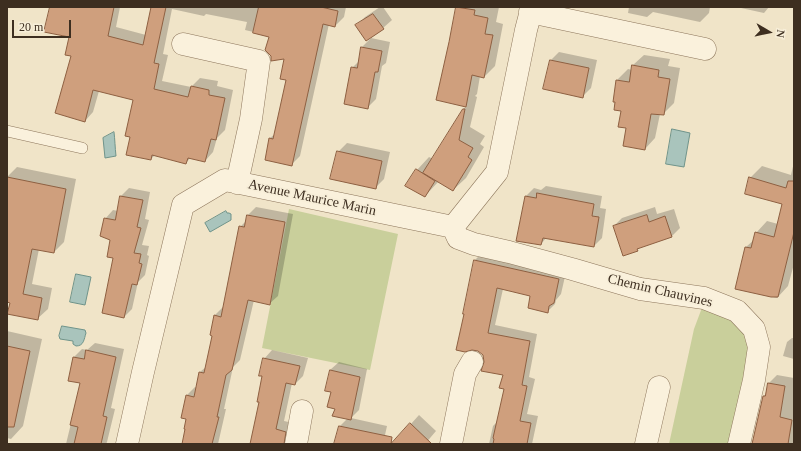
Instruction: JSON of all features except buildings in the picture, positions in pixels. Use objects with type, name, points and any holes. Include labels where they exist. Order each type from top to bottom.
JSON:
[{"type":"street","points":[[453,227],[497,172],[531,9],[705,49]]},
{"type":"street","points":[[183,44],[259,61],[251,119],[237,183]]},
{"type":"street","name":"Avenue Maurice Marin","points":[[127,444],[183,205],[225,180],[453,227]]},
{"type":"street","name":"Chemin Chauvines","points":[[453,227],[458,238],[474,244],[523,256],[640,289],[704,298],[737,311],[754,329],[759,347],[754,380],[739,444]]},
{"type":"street","points":[[451,444],[465,374],[472,362]]},
{"type":"street","points":[[646,444],[659,387]]},
{"type":"street","points":[[296,444],[302,411]]},
{"type":"lane","points":[[7,130],[82,148]]},
{"type":"green space","points":[[289,209],[398,234],[370,370],[262,348]]},
{"type":"green space","points":[[703,305],[732,320],[747,338],[750,357],[730,444],[669,444],[694,329]]},
{"type":"water","points":[[672,129],[690,133],[684,167],[666,164]]},
{"type":"water","points":[[114,132],[116,156],[105,158],[103,138]]},
{"type":"water","points":[[226,211],[227,213],[231,214],[231,220],[210,232],[205,223]]},
{"type":"water","points":[[76,274],[91,277],[85,305],[70,302]]},
{"type":"water","points":[[62,326],[85,330],[86,333],[81,345],[76,346],[73,344],[73,341],[60,339],[59,336]]}]
